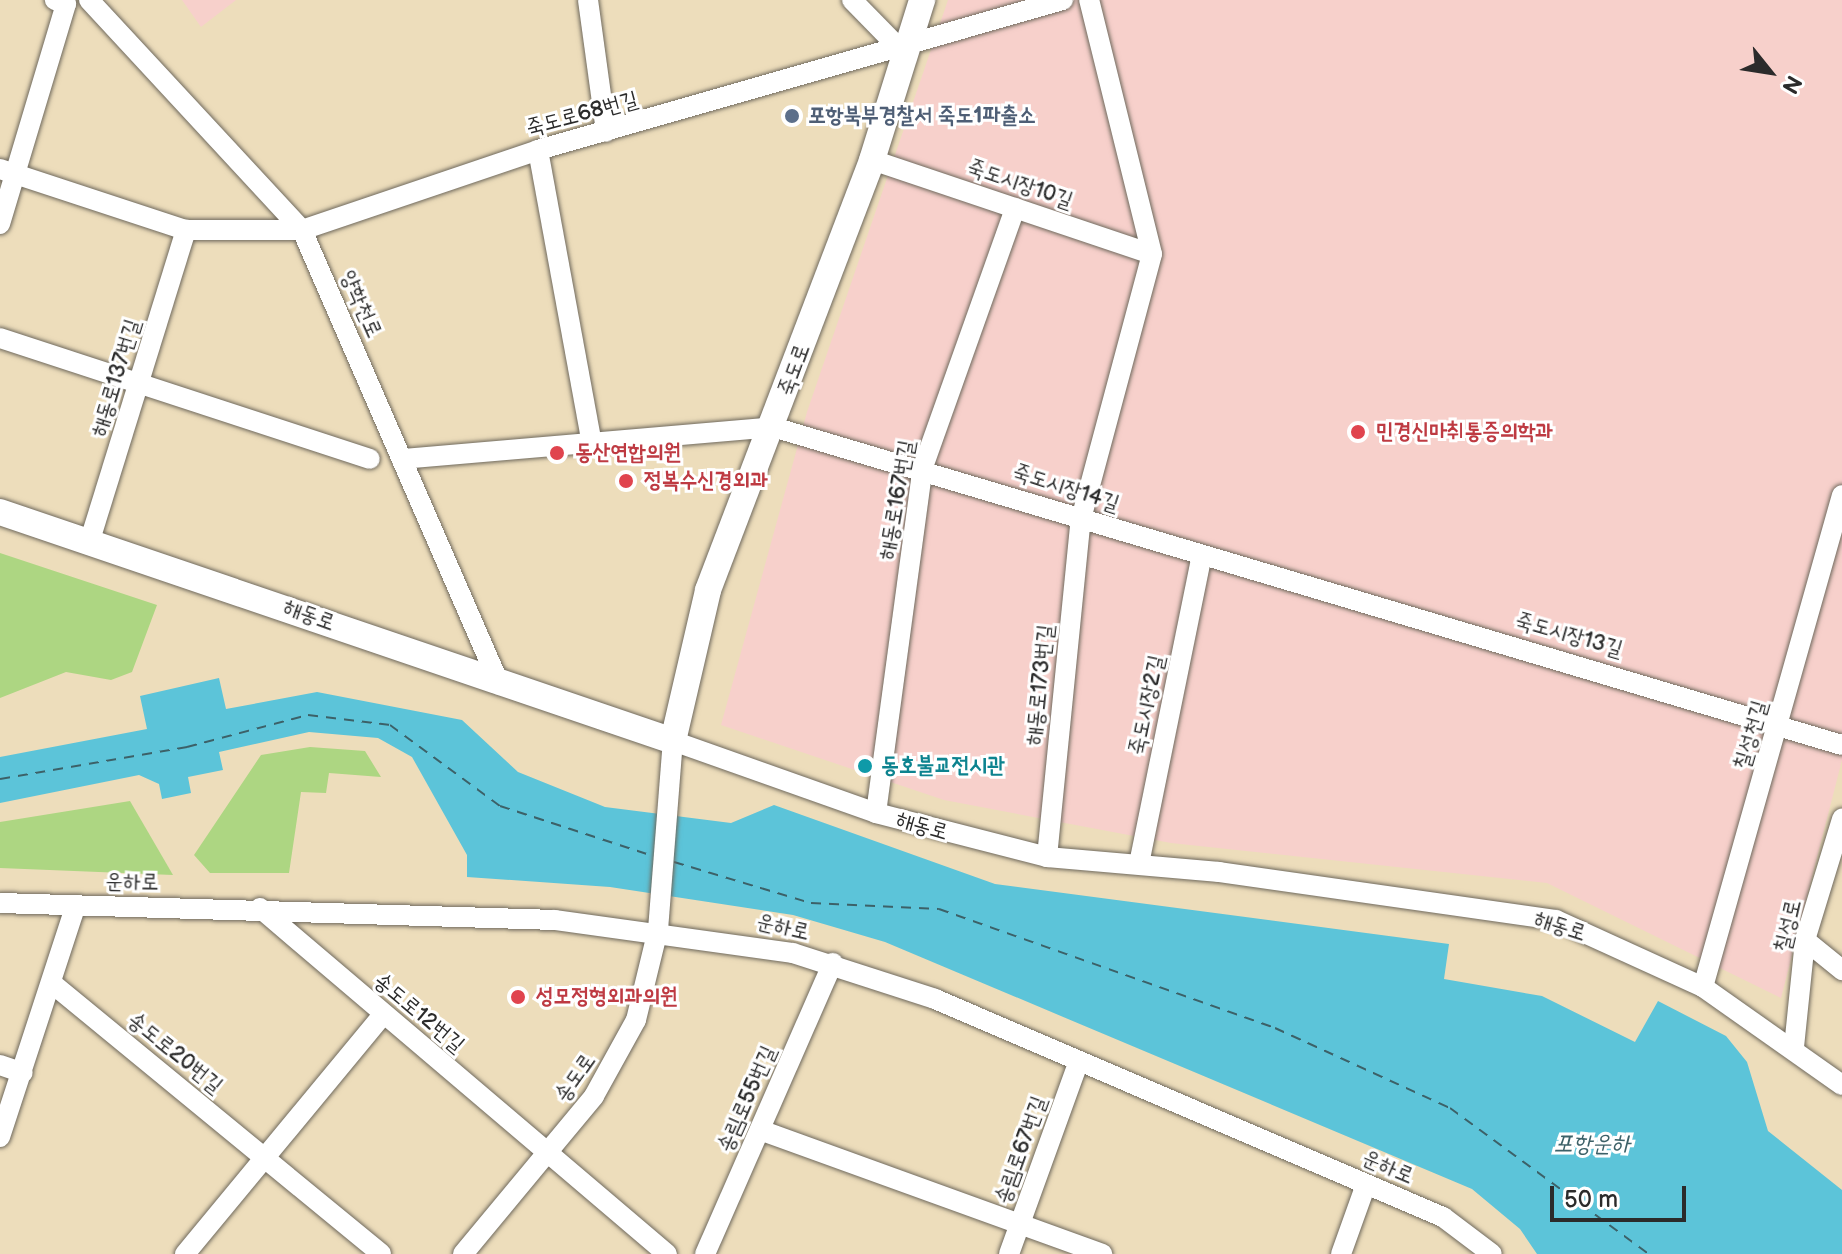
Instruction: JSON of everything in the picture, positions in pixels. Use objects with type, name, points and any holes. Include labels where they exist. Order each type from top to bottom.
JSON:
[{"type":"main road","name":"죽도로","points":[[673,741],[708,590],[773,427],[872,160],[903,52],[922,0]]},
{"type":"main road","name":"해동로","points":[[0,512],[90,540],[500,685],[673,741]]},
{"type":"street","name":"양학천로","points":[[89,0],[302,230],[500,685]]},
{"type":"street","points":[[588,0],[606,132]]},
{"type":"street","points":[[852,0],[903,52]]},
{"type":"street","name":"죽도로68번길","points":[[9,172],[186,230],[225,235],[276,229],[302,230],[538,150],[903,52],[1063,0]]},
{"type":"street","points":[[1089,0],[1152,254]]},
{"type":"street","points":[[0,224],[9,172],[61,2]]},
{"type":"street","points":[[538,150],[591,438]]},
{"type":"street","name":"죽도시장10길","points":[[872,160],[1152,254]]},
{"type":"street","name":"해동로167번길","points":[[876,813],[923,467],[1015,208]]},
{"type":"street","name":"해동로137번길","points":[[90,540],[186,230]]},
{"type":"street","name":"해동로173번길","points":[[1047,857],[1081,519],[1152,254]]},
{"type":"street","points":[[0,338],[370,459]]},
{"type":"street","name":"죽도시장14길","points":[[402,459],[591,438],[773,427],[923,467],[1081,519],[1344,593]]},
{"type":"street","name":"칠성천길","points":[[1703,987],[1842,495]]},
{"type":"street","name":"죽도시장2길","points":[[1139,864],[1202,555]]},
{"type":"street","name":"죽도시장13길","points":[[1344,593],[1780,723],[1842,745]]},
{"type":"street","name":"송도로","points":[[463,1254],[548,1152],[624,1046],[646,993],[658,930],[673,741]]},
{"type":"street","name":"해동로","points":[[673,741],[876,813],[1047,857],[1139,864],[1556,920],[1703,987],[1794,1047],[1842,1085]]},
{"type":"street","name":"칠성로","points":[[1794,1047],[1805,940],[1842,819]]},
{"type":"street","points":[[1824,880],[1842,894]]},
{"type":"street","name":"운하로","points":[[0,903],[260,908],[658,930],[833,963],[1366,1184],[1462,1227],[1492,1254]]},
{"type":"street","points":[[0,1137],[54,985],[76,905]]},
{"type":"street","name":"송도로12번길","points":[[260,908],[667,1254]]},
{"type":"street","points":[[1805,940],[1842,970]]},
{"type":"street","name":"송림로55번길","points":[[705,1254],[833,963]]},
{"type":"street","name":"송도로20번길","points":[[54,985],[267,1157],[381,1254]]},
{"type":"street","points":[[185,1254],[383,1015]]},
{"type":"street","name":"송림로67번길","points":[[1009,1254],[1078,1063]]},
{"type":"street","points":[[0,1065],[23,1073]]},
{"type":"street","points":[[760,1130],[1102,1254]]},
{"type":"street","points":[[1341,1254],[1366,1184]]},
{"type":"shaded area","points":[[182,0],[236,0],[201,27]]},
{"type":"shaded area","points":[[948,0],[1842,0],[1842,760],[1781,998],[1547,883],[1171,843],[944,800],[721,725],[807,412]]},
{"type":"green space","points":[[0,553],[157,605],[132,672],[111,680],[66,672],[0,698]]},
{"type":"green space","points":[[310,747],[365,751],[381,777],[329,773],[326,793],[301,792],[289,873],[210,873],[194,855],[261,755]]},
{"type":"green space","points":[[130,801],[173,875],[0,868],[0,822]]},
{"type":"water","name":"포항운하","points":[[219,678],[226,709],[317,692],[462,720],[518,772],[605,807],[731,823],[774,805],[995,884],[1449,944],[1444,979],[1542,996],[1635,1042],[1658,1001],[1726,1036],[1747,1062],[1768,1131],[1842,1190],[1842,1254],[1537,1254],[1520,1229],[1472,1189],[885,942],[793,915],[610,887],[467,877],[467,855],[412,757],[378,738],[309,732],[219,752],[223,770],[188,777],[191,793],[162,799],[159,784],[139,775],[0,803],[0,757],[147,729],[140,696]]},
{"type":"ferry route","points":[[0,779],[187,747],[308,715],[390,725],[500,806],[653,856]]},
{"type":"ferry route","points":[[674,862],[811,903],[939,909],[1275,1028],[1450,1108],[1649,1254]]},
{"type":"place","name":"포항북부경찰서 죽도1파출소","points":[[792,116]]},
{"type":"place","name":"민경신마취통증의학과","points":[[1358,432]]},
{"type":"place","name":"동산연합의원","points":[[557,453]]},
{"type":"place","name":"정복수신경외과","points":[[626,481]]},
{"type":"place","name":"동호불교전시관","points":[[865,766]]},
{"type":"place","name":"성모정형외과의원","points":[[518,997]]}]
